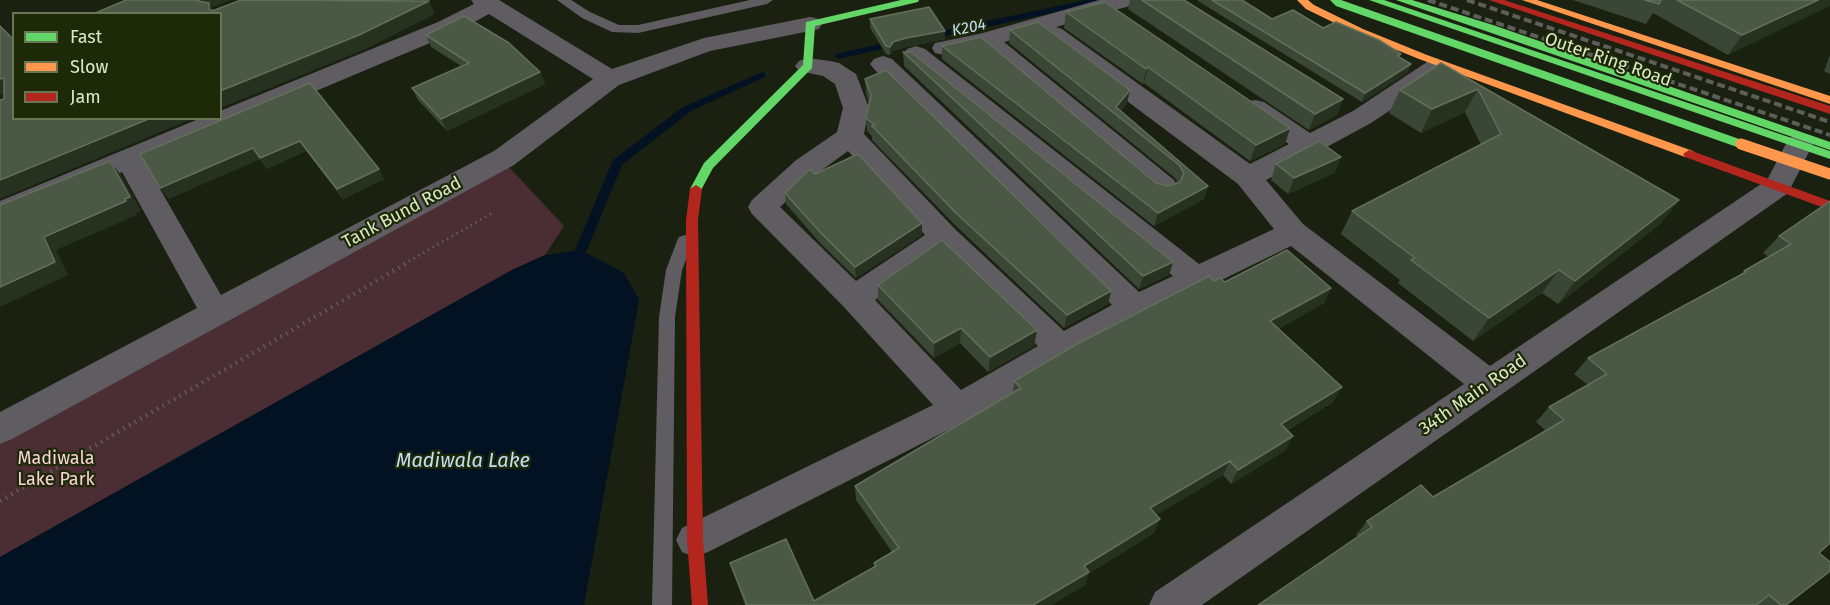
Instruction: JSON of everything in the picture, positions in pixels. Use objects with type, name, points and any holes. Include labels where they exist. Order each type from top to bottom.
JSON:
[{"type":"main road","name":"Tank Bund Road","points":[[810,24],[914,0]]},
{"type":"main road","points":[[1302,0],[1310,7],[1359,31],[1442,64],[1830,206]]},
{"type":"main road","points":[[1335,0],[1340,4],[1830,174]]},
{"type":"main road","name":"Outer Ring Road","points":[[1374,0],[1830,155]]},
{"type":"main road","points":[[1401,0],[1489,27],[1830,146]]},
{"type":"main road","points":[[1494,0],[1830,110]]},
{"type":"main road","name":"Outer Ring Road","points":[[1527,0],[1830,100]]},
{"type":"main road","points":[[700,605],[695,540],[692,220],[696,188],[708,166],[808,66],[810,24]]},
{"type":"street","points":[[222,119],[447,27],[486,2],[610,79]]},
{"type":"street","points":[[847,80],[883,64],[916,54],[986,40],[1114,3],[1133,26]]},
{"type":"street","name":"Tank Bund Road","points":[[0,429],[504,158],[610,79],[704,45],[810,24]]},
{"type":"street","points":[[1040,24],[1248,177],[1293,232],[1489,384]]},
{"type":"street","points":[[986,40],[1164,187]]},
{"type":"street","points":[[916,54],[1197,279]]},
{"type":"street","points":[[883,64],[1135,308]]},
{"type":"street","points":[[1248,177],[1309,145],[1352,111],[1442,64]]},
{"type":"street","points":[[808,66],[830,69],[847,80],[856,108],[850,136],[805,168],[762,207],[854,298],[958,409]]},
{"type":"street","points":[[1230,92],[1309,145]]},
{"type":"street","points":[[0,212],[221,120]]},
{"type":"street","points":[[850,136],[944,237],[1061,348]]},
{"type":"street","points":[[1778,186],[1799,144]]},
{"type":"street","points":[[128,158],[215,314]]},
{"type":"street","name":"34th Main Road","points":[[1169,605],[1778,186]]},
{"type":"street","points":[[695,540],[958,409],[1061,348],[1135,308],[1293,232]]},
{"type":"street","points":[[854,298],[944,237]]},
{"type":"lane","points":[[563,0],[586,15],[617,28],[638,29],[767,0]]},
{"type":"lane","points":[[662,605],[668,317],[674,270],[692,220]]},
{"type":"path","points":[[0,501],[494,212]]},
{"type":"green space","name":"Madiwala Lake Park","points":[[508,166],[564,226],[545,255],[512,270],[0,557],[0,443]]},
{"type":"water","name":"Madiwala Lake","points":[[581,250],[624,273],[639,300],[584,605],[0,605],[0,557],[512,270],[545,255]]},
{"type":"building","points":[[126,0],[199,0],[209,3],[209,9],[212,11],[241,0],[429,1],[359,35],[222,90],[222,12],[98,12]]},
{"type":"building","points":[[1142,0],[1184,0],[1343,99],[1315,114]]},
{"type":"building","points":[[1212,0],[1242,0],[1272,19],[1293,10],[1323,28],[1336,22],[1379,40],[1401,54],[1397,56],[1411,64],[1365,93]]},
{"type":"building","points":[[1645,0],[1661,0],[1659,4]]},
{"type":"building","points":[[1677,0],[1818,0],[1742,35]]},
{"type":"building","points":[[1105,2],[1290,128],[1256,145],[1148,67],[1146,69],[1066,12]]},
{"type":"building","points":[[929,7],[945,31],[906,38],[893,42],[890,47],[886,46],[870,19]]},
{"type":"building","points":[[464,16],[509,43],[540,72],[441,119],[412,88],[469,63],[426,35]]},
{"type":"building","points":[[1038,22],[1130,90],[1116,107],[1208,186],[1158,213],[942,46],[981,37],[1156,183],[1168,186],[1180,182],[1184,173],[1179,165],[1010,30]]},
{"type":"building","points":[[0,26],[12,38],[12,120],[146,120],[0,180],[0,100],[4,99],[4,78],[0,79]]},
{"type":"building","points":[[903,52],[911,52],[1173,262],[1143,276]]},
{"type":"building","points":[[1441,63],[1679,200],[1575,281],[1559,270],[1489,318],[1411,260],[1415,258],[1352,211],[1501,134],[1478,89],[1432,109],[1400,90]]},
{"type":"building","points":[[886,70],[1111,291],[1067,315],[957,214],[866,118],[871,95],[865,79]]},
{"type":"building","points":[[310,83],[379,169],[337,189],[300,141],[260,158],[253,148],[160,188],[140,154]]},
{"type":"building","points":[[1319,141],[1341,157],[1294,178],[1276,164]]},
{"type":"building","points":[[858,154],[922,223],[855,267],[785,193],[810,169],[815,174]]},
{"type":"building","points":[[110,161],[130,197],[125,199],[126,201],[44,237],[55,262],[0,287],[0,205]]},
{"type":"building","points":[[1830,201],[1830,543],[1819,553],[1830,562],[1830,571],[1786,605],[1781,605],[1769,595],[1756,605],[1258,605],[1372,527],[1367,521],[1421,485],[1433,497],[1564,420],[1549,407],[1607,374],[1588,358],[1746,272],[1744,271],[1791,244],[1779,236]]},
{"type":"building","points":[[942,240],[1037,330],[990,357],[961,328],[934,343],[878,285]]},
{"type":"building","points":[[1287,250],[1331,288],[1270,321],[1342,387],[1281,424],[1293,436],[1238,470],[1230,461],[1150,508],[1160,519],[1084,566],[1089,572],[1033,605],[747,605],[730,563],[786,539],[814,601],[876,566],[874,563],[899,548],[855,486],[1021,388],[1014,381],[1077,344],[1209,276],[1214,281],[1220,278],[1225,282]]},
{"type":"waterway","name":"K204","points":[[931,36],[1099,0]]},
{"type":"waterway","name":"K204","points":[[839,56],[897,43]]},
{"type":"waterway","name":"K204","points":[[581,250],[617,163],[687,109],[762,75]]},
{"type":"railway","points":[[1428,0],[1830,135]]},
{"type":"railway","points":[[1467,0],[1830,122]]},
{"type":"traffic: fast","points":[[696,189],[708,166],[808,66],[810,24],[914,0]]},
{"type":"traffic: fast","points":[[1335,0],[1340,4],[1741,144]]},
{"type":"traffic: fast","points":[[1374,0],[1830,155]]},
{"type":"traffic: fast","points":[[1401,0],[1489,27],[1830,146]]},
{"type":"traffic: slow","points":[[1302,0],[1310,7],[1359,31],[1423,57],[1689,154]]},
{"type":"traffic: slow","points":[[1527,0],[1830,100]]},
{"type":"traffic: slow","points":[[1741,144],[1830,174]]},
{"type":"traffic: jam","points":[[1494,0],[1830,110]]},
{"type":"traffic: jam","points":[[1689,154],[1830,206]]},
{"type":"traffic: jam","points":[[696,189],[692,220],[695,540],[700,605]]}]
